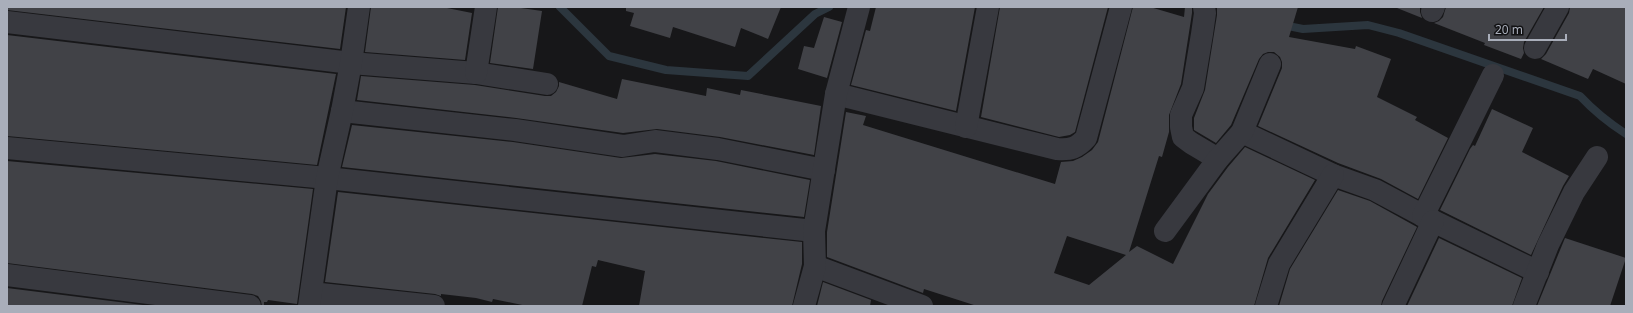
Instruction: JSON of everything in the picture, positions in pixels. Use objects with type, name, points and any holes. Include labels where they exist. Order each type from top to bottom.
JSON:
[{"type":"street","points":[[359,7],[351,63],[327,178],[310,300],[434,306]]},
{"type":"street","points":[[476,73],[486,7]]},
{"type":"street","points":[[804,306],[815,266],[814,231],[836,94],[859,7]]},
{"type":"street","points":[[966,127],[988,7]]},
{"type":"street","points":[[836,94],[966,127],[1057,149],[1067,150],[1079,145],[1086,138],[1121,7]]},
{"type":"street","points":[[1535,48],[1558,7]]},
{"type":"street","points":[[1205,10],[1192,88],[1181,115],[1181,127],[1183,137],[1218,159]]},
{"type":"street","points":[[7,22],[351,63],[476,73],[547,84]]},
{"type":"street","points":[[1165,231],[1218,159],[1242,132],[1270,64]]},
{"type":"street","points":[[1393,306],[1428,218],[1493,76]]},
{"type":"street","points":[[342,111],[515,130],[623,146],[655,141],[718,149],[824,170]]},
{"type":"street","points":[[1242,132],[1333,175],[1376,190],[1428,218],[1538,272]]},
{"type":"street","points":[[7,148],[327,178],[814,231]]},
{"type":"street","points":[[1524,306],[1548,245],[1574,192],[1596,157]]},
{"type":"street","points":[[1266,306],[1279,264],[1333,175]]},
{"type":"street","points":[[815,266],[922,306]]},
{"type":"street","points":[[7,275],[250,306]]},
{"type":"building","points":[[7,7],[346,7],[340,49],[7,10]]},
{"type":"building","points":[[371,7],[442,7],[472,13],[465,60],[365,52]]},
{"type":"building","points":[[498,7],[514,7],[542,11],[533,69],[490,63]]},
{"type":"building","points":[[626,7],[781,7],[768,39],[741,28],[735,47],[673,27],[670,38],[630,26],[634,13],[626,11]]},
{"type":"building","points":[[876,7],[975,7],[956,111],[851,85],[866,30],[870,31]]},
{"type":"building","points":[[1000,7],[1108,7],[1075,132],[1070,135],[1059,137],[981,117]]},
{"type":"building","points":[[1133,7],[1150,7],[1184,17],[1185,7],[1192,7],[1181,84],[1169,115],[1169,132],[1162,157],[1159,156],[1129,252],[1137,246],[1173,264],[1208,194],[1245,147],[1315,180],[1268,258],[1254,306],[977,306],[924,289],[923,293],[827,257],[827,232],[846,112],[866,116],[863,125],[1055,184],[1061,162],[1073,161],[1082,157],[1092,150],[1098,142]],"holes":[[[1067,236],[1126,255],[1089,285],[1054,273]]]},
{"type":"building","points":[[1217,7],[1298,7],[1289,37],[1355,49],[1356,46],[1391,59],[1377,97],[1417,117],[1415,120],[1448,138],[1418,199],[1381,179],[1338,163],[1258,126],[1282,68],[1280,57],[1274,52],[1263,54],[1259,59],[1231,125],[1216,143],[1194,130],[1194,118],[1205,90]]},
{"type":"building","points":[[1420,7],[1422,18],[1397,8]]},
{"type":"building","points":[[1446,7],[1544,7],[1524,42],[1524,53],[1521,59],[1484,45],[1485,43],[1434,23],[1443,17]]},
{"type":"building","points":[[1570,7],[1626,7],[1626,84],[1593,69],[1588,79],[1541,59],[1546,54],[1569,13]]},
{"type":"building","points":[[824,17],[842,22],[827,78],[798,69],[804,46],[814,48]]},
{"type":"building","points":[[7,35],[336,74],[317,165],[7,136]]},
{"type":"building","points":[[361,76],[475,85],[545,96],[551,96],[556,92],[559,82],[617,99],[622,79],[706,96],[707,88],[740,95],[741,90],[821,106],[814,155],[720,137],[657,129],[623,133],[516,118],[357,100]]},
{"type":"building","points":[[1492,109],[1533,128],[1522,152],[1569,176],[1531,255],[1440,210],[1470,149],[1473,145],[1475,146]]},
{"type":"building","points":[[352,125],[513,142],[621,158],[655,154],[716,161],[810,180],[804,217],[342,167]]},
{"type":"building","points":[[7,161],[313,189],[297,304],[268,300],[267,302],[264,302],[264,306],[262,306],[258,296],[252,294],[7,263]]},
{"type":"building","points":[[1338,190],[1370,201],[1417,227],[1381,306],[1279,306],[1290,269]]},
{"type":"building","points":[[338,192],[802,242],[802,264],[792,306],[639,306],[645,271],[598,260],[596,267],[592,266],[582,306],[527,306],[493,299],[492,302],[476,298],[441,294],[441,296],[435,294],[325,282]]},
{"type":"building","points":[[1439,238],[1522,278],[1512,306],[1407,306]]},
{"type":"building","points":[[1565,238],[1626,258],[1610,306],[1537,306]]},
{"type":"building","points":[[823,282],[871,300],[870,306],[817,306]]},
{"type":"building","points":[[7,288],[151,306],[7,306]]},
{"type":"waterway","points":[[560,7],[609,56],[666,70],[748,76],[815,14],[829,7]]},
{"type":"waterway","points":[[1283,25],[1303,29],[1368,25],[1399,33],[1580,96],[1591,107],[1626,134]]}]
